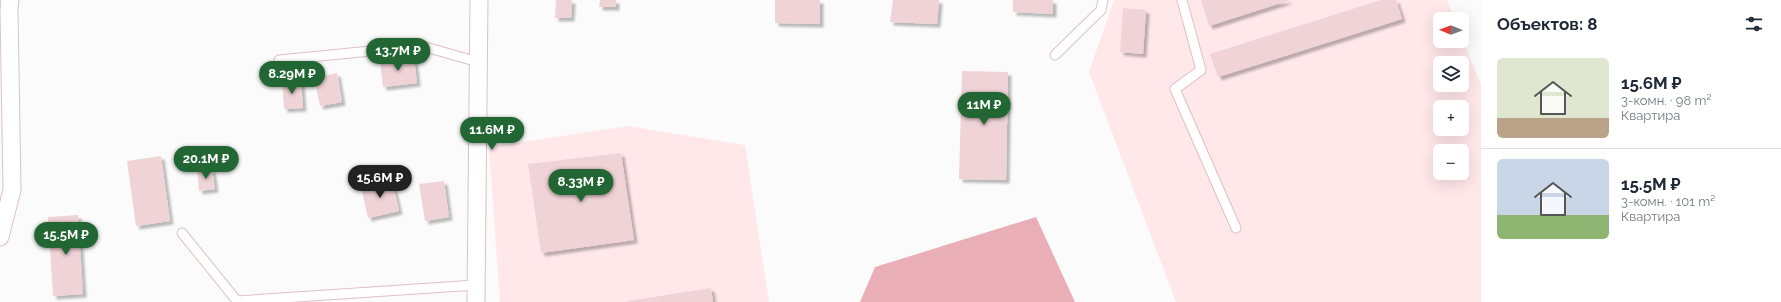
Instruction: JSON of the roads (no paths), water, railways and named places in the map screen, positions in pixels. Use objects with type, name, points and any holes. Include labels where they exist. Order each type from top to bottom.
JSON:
[{"type":"street","points":[[476,294],[479,0]]},
{"type":"street","points":[[0,238],[12,190],[6,7]]},
{"type":"lane","points":[[1055,55],[1101,10],[1103,0]]},
{"type":"lane","points":[[1182,0],[1201,70],[1175,89],[1236,228]]},
{"type":"lane","points":[[279,60],[422,46],[478,62]]},
{"type":"lane","points":[[182,233],[237,301],[476,294]]}]
